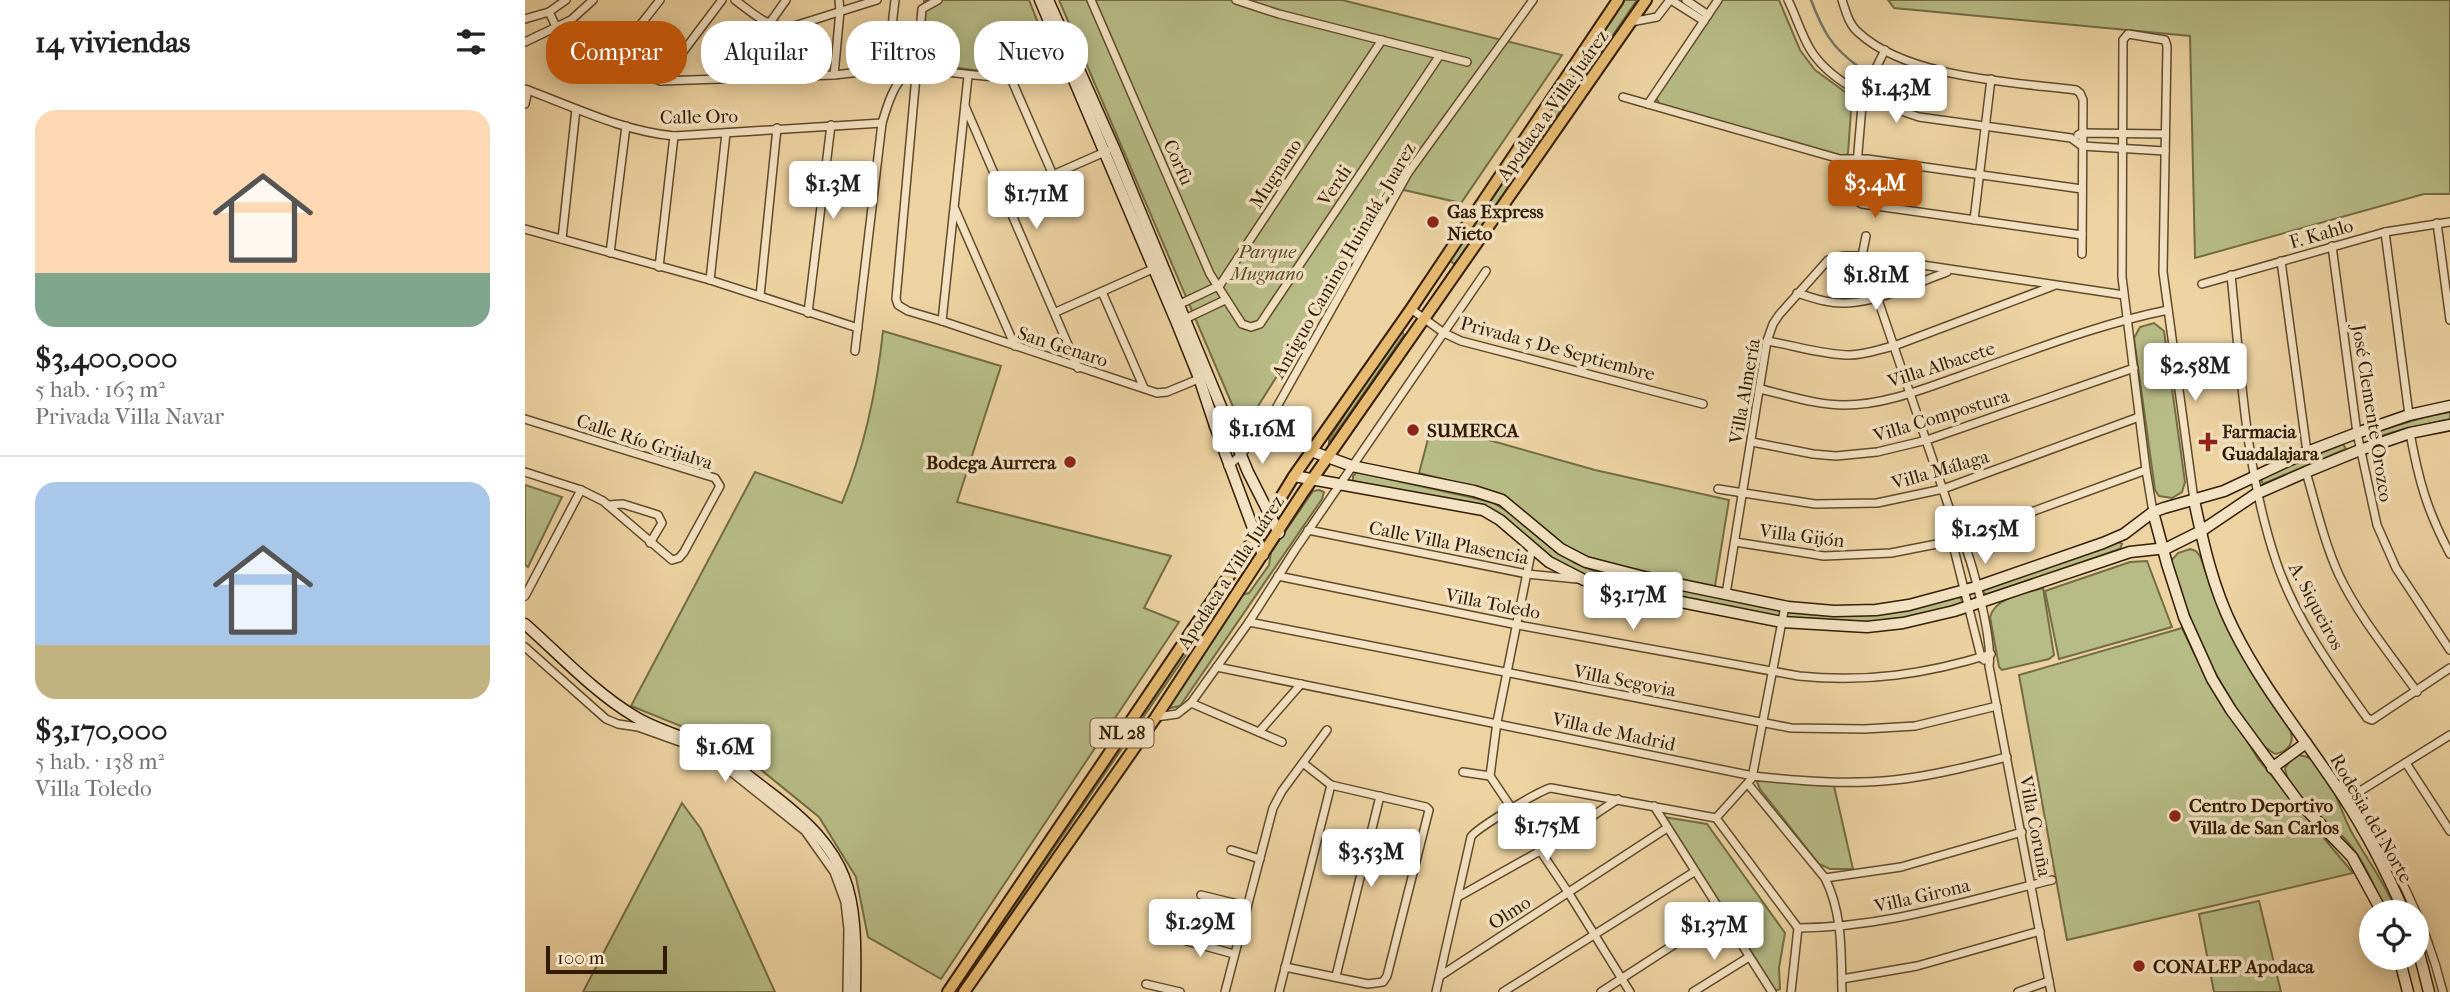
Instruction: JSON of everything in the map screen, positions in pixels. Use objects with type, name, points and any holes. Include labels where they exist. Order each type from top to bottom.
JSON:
[{"type":"main road","name":"Apodaca a Villa Juárez","points":[[948,992],[1618,0]]},
{"type":"main road","name":"Apodaca a Villa Juárez","points":[[964,992],[1156,717],[1328,458],[1646,0]]},
{"type":"main road","points":[[1087,785],[1101,794]]},
{"type":"street","points":[[525,19],[548,12],[566,0]]},
{"type":"street","points":[[568,21],[581,13],[593,0]]},
{"type":"street","points":[[643,21],[660,0]]},
{"type":"street","points":[[687,46],[722,0]]},
{"type":"street","points":[[735,0],[763,21]]},
{"type":"street","points":[[769,21],[786,0]]},
{"type":"street","points":[[839,0],[834,75],[887,69],[895,0]]},
{"type":"street","points":[[809,21],[877,0]]},
{"type":"street","points":[[921,21],[922,9],[938,0]]},
{"type":"street","points":[[1040,0],[1051,21]]},
{"type":"street","points":[[1048,0],[1055,21]]},
{"type":"street","name":"Corfu","points":[[1091,0],[1210,274],[1242,324],[1251,327]]},
{"type":"street","points":[[1236,0],[1279,14],[1467,62]]},
{"type":"street","name":"Antiguo Camino Huinalá - Juarez","points":[[1228,466],[1241,455],[1278,405],[1413,164],[1533,0]]},
{"type":"street","points":[[1631,22],[1657,17],[1670,0],[1706,18]]},
{"type":"street","points":[[1686,0],[1706,18]]},
{"type":"street","points":[[1788,0],[1809,48],[1834,76],[1863,94],[1919,117],[2071,138],[2082,146],[2165,151]]},
{"type":"street","points":[[1842,0],[1849,21],[1858,33],[1885,50],[1919,66],[2078,91],[2083,100],[2082,254]]},
{"type":"street","points":[[1648,104],[1715,1]]},
{"type":"street","points":[[548,12],[553,21]]},
{"type":"street","points":[[525,42],[546,33]]},
{"type":"street","points":[[2153,512],[2145,470],[2124,295],[2123,40],[2128,34],[2165,40],[2167,46],[2163,272],[2194,500]]},
{"type":"street","name":"Mugnano","points":[[1218,286],[1382,40]]},
{"type":"street","points":[[1885,50],[1863,94],[1853,195],[1857,202],[2082,235]]},
{"type":"street","name":"Verdi","points":[[1251,327],[1260,324],[1440,55]]},
{"type":"street","points":[[960,75],[974,76]]},
{"type":"street","points":[[942,321],[968,76]]},
{"type":"street","points":[[1974,220],[1991,79]]},
{"type":"street","points":[[855,351],[882,123],[890,99],[899,84]]},
{"type":"street","name":"San Genaro","points":[[916,84],[896,299],[898,305],[908,311],[1162,394],[1203,377]]},
{"type":"street","points":[[1013,84],[1053,175]]},
{"type":"street","points":[[1081,84],[1203,377],[1222,408],[1241,455],[1279,533]]},
{"type":"street","points":[[525,104],[526,90]]},
{"type":"street","name":"Calle Oro","points":[[526,90],[626,126],[674,136],[882,123]]},
{"type":"street","points":[[1623,97],[1840,159],[1979,174],[2082,189]]},
{"type":"street","points":[[965,107],[1079,368]]},
{"type":"street","points":[[562,239],[576,109]]},
{"type":"street","points":[[808,313],[831,125]]},
{"type":"street","points":[[610,253],[626,126]]},
{"type":"street","points":[[760,296],[777,128]]},
{"type":"street","points":[[710,280],[726,133]]},
{"type":"street","points":[[2071,138],[2082,133],[2165,134]]},
{"type":"street","points":[[659,267],[674,136]]},
{"type":"street","points":[[1006,196],[1110,150]]},
{"type":"street","points":[[954,207],[1015,346]]},
{"type":"street","name":"F. Kahlo","points":[[2202,284],[2385,232],[2450,222]]},
{"type":"street","points":[[2437,223],[2450,320]]},
{"type":"street","points":[[525,229],[710,280],[858,328]]},
{"type":"street","points":[[2385,232],[2409,415]]},
{"type":"street","points":[[1862,256],[1865,236]]},
{"type":"street","name":"José Clemente Orozco","points":[[2332,246],[2357,433],[2371,505],[2396,568],[2450,650]]},
{"type":"street","name":"Villa Almería","points":[[1726,594],[1767,341],[1773,324],[1828,260],[1843,256],[1862,256],[2124,295]]},
{"type":"street","points":[[2281,261],[2307,452]]},
{"type":"street","points":[[1056,312],[1158,267]]},
{"type":"street","points":[[1158,267],[1185,318],[1228,466],[1263,555]]},
{"type":"street","points":[[1797,293],[1837,303],[1856,302],[1951,270]]},
{"type":"street","points":[[1156,717],[1177,714],[1191,703],[1249,622],[1308,530],[1486,271]]},
{"type":"street","name":"A. Siqueiros","points":[[2231,275],[2256,494],[2276,562],[2287,588],[2318,645],[2367,718],[2372,720],[2417,692]]},
{"type":"street","points":[[1178,305],[1218,286]]},
{"type":"street","points":[[1767,341],[1851,355],[1894,346],[2054,286]]},
{"type":"street","points":[[1102,292],[1144,388]]},
{"type":"street","name":"Villa Coruña","points":[[1877,297],[1955,525],[1963,537],[1971,588],[1969,606],[1981,657],[1989,666]]},
{"type":"street","points":[[1185,318],[1225,300]]},
{"type":"street","name":"Privada 5 De Septiembre","points":[[1411,309],[1444,333],[1461,341],[1703,404]]},
{"type":"street","name":"Villa Albacete","points":[[1760,389],[1842,405],[1861,404],[1911,393],[2128,318],[2168,310]]},
{"type":"street","name":"Villa Compostura","points":[[1752,442],[1836,456],[1877,452],[1927,440],[2134,368]]},
{"type":"street","points":[[1311,451],[1352,466],[1474,491],[1508,503],[1561,548],[1589,563],[1647,578],[1785,606],[1834,611],[1876,610],[1909,605],[1971,588],[2124,534],[2153,512],[2224,491],[2307,452],[2357,433],[2409,415],[2450,406]]},
{"type":"street","points":[[1215,426],[1222,408]]},
{"type":"street","name":"Villa Málaga","points":[[1717,489],[1808,504],[1877,503],[1943,489],[2139,417]]},
{"type":"street","name":"Calle Río Grijalva","points":[[525,419],[718,481],[719,489],[679,558],[672,560],[650,543]]},
{"type":"street","points":[[1294,476],[1471,507],[1493,515],[1557,568],[1584,580],[1782,622],[1867,627],[1903,623],[1969,606],[2130,552],[2162,548],[2201,531],[2256,494],[2306,472],[2410,433],[2450,425]]},
{"type":"street","points":[[2410,433],[2423,497],[2432,521],[2450,554]]},
{"type":"street","name":"Villa Gijón","points":[[1735,542],[1813,555],[1846,557],[1891,554],[1952,541],[2145,470]]},
{"type":"street","points":[[525,472],[582,490],[608,505],[650,543],[662,523],[658,515],[623,504],[608,505]]},
{"type":"street","points":[[2306,472],[2339,575],[2367,622],[2417,692],[2450,668]]},
{"type":"street","points":[[525,596],[582,490]]},
{"type":"street","points":[[1471,507],[1474,491]]},
{"type":"street","name":"Rodesia del Norte","points":[[2194,500],[2214,578],[2233,628],[2265,684],[2348,799],[2398,900]]},
{"type":"street","name":"Rodesia del Norte","points":[[2153,512],[2184,617],[2212,679],[2297,800],[2352,857],[2375,900]]},
{"type":"street","name":"Villa Coruña","points":[[1955,525],[1952,541],[1980,603],[1991,654],[1989,666],[2052,992]]},
{"type":"street","name":"Calle Villa Plasencia","points":[[1308,530],[1527,574],[1584,580]]},
{"type":"street","points":[[2124,534],[2130,552]]},
{"type":"street","points":[[1532,548],[1497,722],[1490,776],[1568,892],[1630,992]]},
{"type":"street","points":[[1584,580],[1589,563]]},
{"type":"street","points":[[525,572],[533,579]]},
{"type":"street","name":"Villa Toledo","points":[[1278,576],[1518,625],[1773,672],[1831,679],[1871,679],[1950,667],[1991,654]]},
{"type":"street","points":[[1716,818],[1753,776],[1785,606]]},
{"type":"street","name":"Villa Segovia","points":[[1249,622],[1763,723],[1830,729],[1898,727],[1934,722],[1997,706]]},
{"type":"street","points":[[525,624],[612,702],[638,719],[718,754],[813,828],[840,867],[852,898],[855,924],[855,992]]},
{"type":"street","points":[[525,647],[606,719],[694,747],[715,759],[805,831],[834,872],[845,902],[848,929],[847,992]]},
{"type":"street","name":"Villa de Madrid","points":[[1217,667],[1753,776],[1817,782],[1893,780],[2007,757]]},
{"type":"street","points":[[1259,732],[1301,684]]},
{"type":"street","points":[[1191,703],[1282,742]]},
{"type":"street","points":[[1225,992],[1273,808],[1282,791],[1327,730]]},
{"type":"street","points":[[2443,992],[2423,924],[2406,887],[2379,841],[2348,799],[2449,737]]},
{"type":"street","points":[[2272,768],[2307,743]]},
{"type":"street","points":[[1285,967],[1368,984],[1383,982],[1387,976],[1429,810],[1426,807],[1331,785],[1303,763]]},
{"type":"street","points":[[2406,763],[2450,831]]},
{"type":"street","points":[[1463,772],[1490,776]]},
{"type":"street","points":[[1748,784],[1825,878],[1832,892],[1840,928],[1842,992]]},
{"type":"street","points":[[1279,992],[1331,785]]},
{"type":"street","points":[[1436,992],[1471,837],[1477,829],[1541,790],[1549,788],[1716,818],[1798,928],[1791,992]]},
{"type":"street","points":[[1336,976],[1380,796]]},
{"type":"street","points":[[1458,897],[1540,851],[1618,799]]},
{"type":"street","points":[[1654,806],[1772,992]]},
{"type":"street","name":"Olmo","points":[[1440,976],[1667,828]]},
{"type":"street","points":[[1825,878],[1901,867],[2022,832]]},
{"type":"street","points":[[1231,850],[1260,859]]},
{"type":"street","points":[[1503,992],[1694,872]]},
{"type":"street","name":"Villa Girona","points":[[1798,928],[1840,928],[1903,918],[2052,880]]},
{"type":"street","points":[[1201,895],[1246,906]]},
{"type":"street","points":[[1601,992],[1721,914]]},
{"type":"street","points":[[1842,979],[1948,959],[2040,931]]},
{"type":"street","points":[[1172,937],[1234,954]]},
{"type":"street","points":[[1693,992],[1749,957]]},
{"type":"street","points":[[2402,970],[2408,992]]},
{"type":"street","points":[[2423,970],[2429,992]]},
{"type":"street","points":[[2018,992],[2049,981]]},
{"type":"street","points":[[1146,984],[1180,992]]},
{"type":"green space","points":[[924,0],[1029,0],[1037,21],[974,21],[974,70],[960,68],[960,21],[924,21]]},
{"type":"green space","name":"Parque Mugnano","points":[[1059,0],[1342,0],[1562,55],[1461,203],[1395,188],[1243,430],[1088,68],[1088,21],[1068,21]]},
{"type":"green space","points":[[1624,0],[1637,0],[1454,264],[1448,259]]},
{"type":"green space","points":[[1722,0],[1779,0],[1800,50],[1815,70],[1852,97],[1848,153],[1844,157],[1659,104],[1656,97]]},
{"type":"green space","points":[[1888,0],[2450,0],[2450,194],[2424,194],[2195,258],[2190,36],[1894,8]]},
{"type":"green space","points":[[2154,323],[2164,331],[2185,482],[2182,492],[2172,498],[2159,496],[2155,490],[2134,338],[2140,327]]},
{"type":"green space","points":[[883,331],[1001,366],[957,502],[1171,556],[1144,608],[1179,622],[941,979],[868,937],[856,877],[819,817],[733,747],[631,706],[755,472],[842,503],[869,418]]},
{"type":"green space","points":[[1402,332],[1404,335],[1329,443],[1329,439],[1398,333]]},
{"type":"green space","points":[[2450,410],[2450,419],[2371,439],[2367,436],[2370,433]]},
{"type":"green space","points":[[1432,424],[1595,470],[1729,500],[1715,586],[1595,561],[1567,549],[1509,499],[1498,493],[1419,473]]},
{"type":"green space","points":[[2343,444],[2346,449],[2263,484],[2260,478]]},
{"type":"green space","points":[[1357,472],[1492,502],[1519,518],[1552,548],[1575,563],[1597,572],[1752,604],[1906,610],[1959,596],[1963,602],[1946,609],[1896,620],[1833,622],[1769,615],[1625,587],[1600,581],[1565,567],[1513,525],[1491,511],[1353,481]]},
{"type":"green space","points":[[525,485],[562,497],[528,567],[525,565]]},
{"type":"green space","points":[[1313,491],[1324,492],[1322,499],[1180,706],[1164,709],[1241,595],[1249,593],[1269,565],[1271,552]]},
{"type":"green space","points":[[2119,542],[2122,544],[2120,549],[1986,595],[1983,591],[1983,588]]},
{"type":"green space","points":[[2190,549],[2200,556],[2221,614],[2243,657],[2290,729],[2290,746],[2284,751],[2275,754],[2262,745],[2232,702],[2194,633],[2170,562],[2178,553]]},
{"type":"green space","points":[[2147,561],[2172,627],[2059,659],[2045,591],[2130,562]]},
{"type":"green space","points":[[2043,588],[2054,655],[2049,659],[2002,670],[1999,667],[1990,617],[1993,610],[2004,600]]},
{"type":"green space","name":"Centro Deportivo Villa de San Carlos","points":[[2182,628],[2194,653],[2258,759],[2353,873],[2067,940],[2019,675]]},
{"type":"green space","points":[[1199,629],[1192,646],[983,952],[990,938]]},
{"type":"green space","points":[[2298,755],[2308,757],[2326,776],[2351,831],[2391,900],[2380,900],[2359,857],[2347,841],[2293,789],[2285,768],[2292,758]]},
{"type":"green space","points":[[1761,780],[1834,786],[1853,869],[1830,869],[1819,864],[1760,789],[1757,782]]},
{"type":"green space","points":[[682,803],[701,829],[775,992],[583,992]]},
{"type":"green space","points":[[1664,817],[1707,824],[1785,933],[1779,968],[1780,989],[1775,991]]},
{"type":"green space","points":[[2259,901],[2281,992],[2214,992],[2199,914]]},
{"type":"waterway","points":[[1811,0],[1829,38],[1859,67]]},
{"type":"place","name":"Gas Express Nieto","points":[[1433,222]]},
{"type":"place","name":"SUMERCA","points":[[1413,430]]},
{"type":"place","name":"Farmacia Guadalajara","points":[[2208,442]]},
{"type":"place","name":"Bodega Aurrera","points":[[1070,462]]},
{"type":"place","name":"Centro Deportivo Villa de San Carlos","points":[[2175,816]]},
{"type":"place","name":"CONALEP Apodaca","points":[[2139,966]]}]
